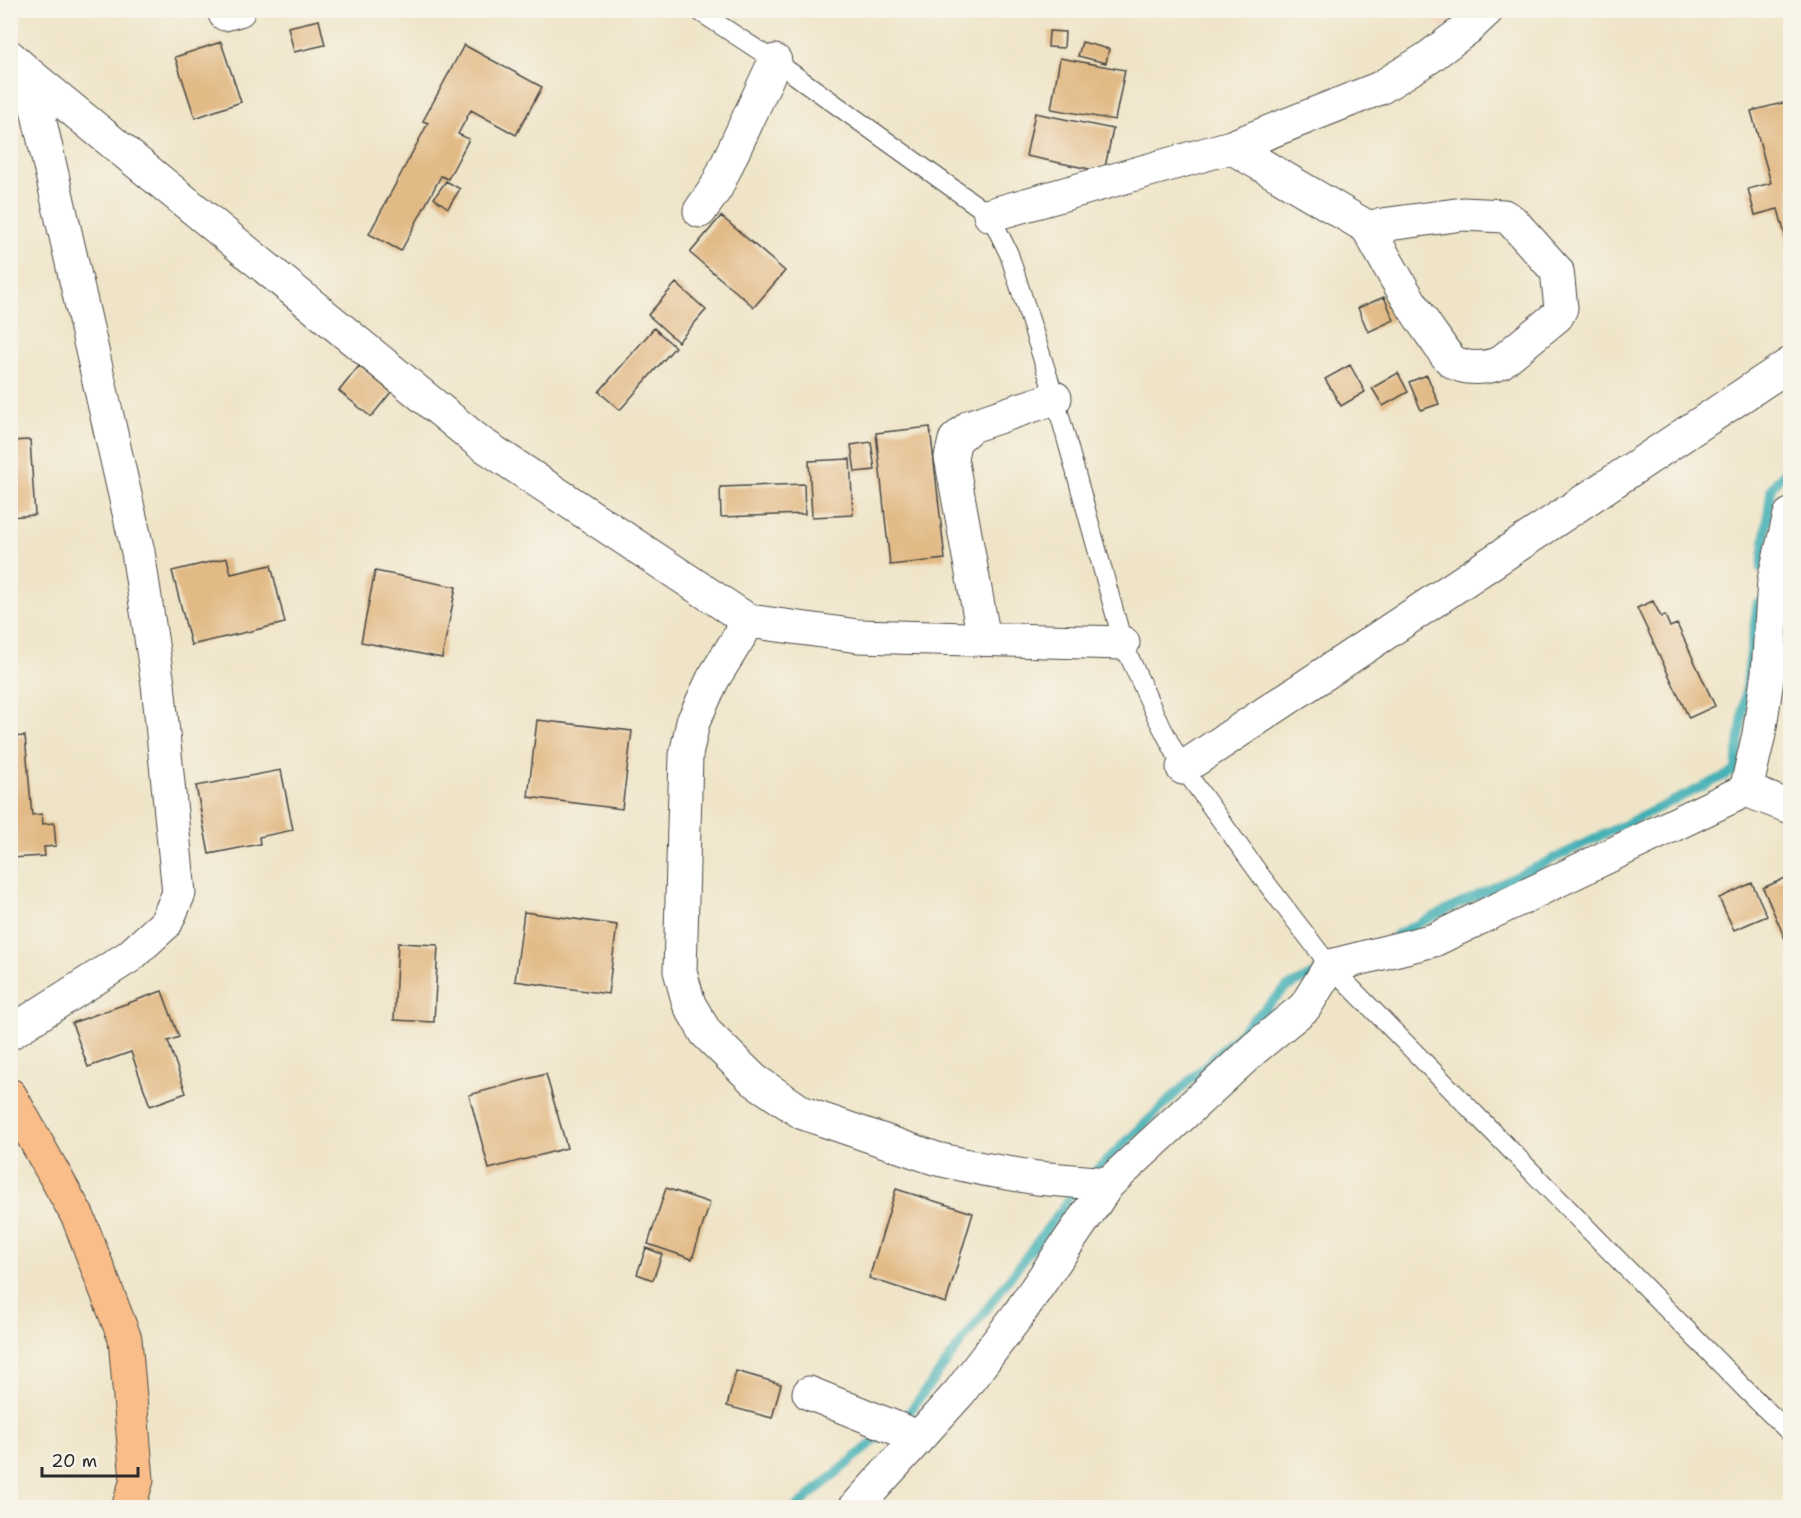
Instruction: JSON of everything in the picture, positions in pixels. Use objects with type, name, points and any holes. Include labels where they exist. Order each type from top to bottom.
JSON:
[{"type":"highway","points":[[10,1095],[78,1216],[125,1339],[137,1480],[128,1508]]},
{"type":"street","points":[[990,215],[1231,147],[1380,88],[1428,58],[1468,28],[1487,10]]},
{"type":"street","points":[[700,211],[716,188],[775,61]]},
{"type":"street","points":[[20,65],[479,442],[749,621],[858,636],[1123,643]]},
{"type":"street","points":[[10,1033],[130,956],[166,923],[179,893],[158,684],[138,552],[20,65]]},
{"type":"street","points":[[1231,147],[1368,227],[1422,320],[1450,359],[1459,365],[1466,367],[1501,362],[1557,316],[1561,308],[1557,271],[1512,221],[1504,216],[1464,214],[1368,227]]},
{"type":"street","points":[[1183,768],[1791,364]]},
{"type":"street","points":[[984,639],[951,457],[955,440],[971,426],[1055,398]]},
{"type":"street","points":[[1746,790],[1764,703],[1774,580],[1791,515]]},
{"type":"street","points":[[749,621],[713,679],[693,722],[686,755],[680,971],[690,1004],[706,1033],[754,1080],[803,1113],[949,1162],[1037,1178],[1108,1184]]},
{"type":"street","points":[[855,1508],[959,1393],[1018,1315],[1108,1184],[1255,1048],[1305,1007],[1330,966],[1434,940],[1746,790],[1791,807]]},
{"type":"street","points":[[809,1393],[918,1437]]},
{"type":"lane","points":[[697,10],[775,61],[990,215],[1010,254],[1055,398],[1123,643],[1155,714],[1183,768],[1330,966],[1747,1392],[1791,1433]]},
{"type":"shaded area","points":[[1424,11],[1464,11],[1445,31]]},
{"type":"building","points":[[319,20],[325,45],[294,52],[288,27]]},
{"type":"building","points":[[1049,31],[1065,32],[1064,48],[1048,47]]},
{"type":"building","points":[[221,42],[241,102],[195,118],[175,57]]},
{"type":"building","points":[[1082,42],[1109,49],[1106,63],[1078,56]]},
{"type":"building","points":[[464,45],[542,87],[516,135],[471,110],[458,134],[469,139],[448,179],[441,176],[401,251],[369,234],[428,123],[423,121]]},
{"type":"building","points":[[1060,58],[1125,70],[1115,120],[1051,109]]},
{"type":"building","points":[[1790,101],[1790,254],[1778,209],[1755,215],[1748,189],[1771,183],[1751,111]]},
{"type":"building","points":[[1035,113],[1113,129],[1104,172],[1026,156]]},
{"type":"building","points":[[446,181],[460,189],[448,208],[434,198]]},
{"type":"building","points":[[721,216],[785,271],[754,307],[690,253]]},
{"type":"building","points":[[676,283],[706,310],[678,342],[648,315]]},
{"type":"building","points":[[1384,297],[1394,320],[1368,332],[1358,308]]},
{"type":"building","points":[[654,328],[675,347],[620,410],[599,392]]},
{"type":"building","points":[[1350,365],[1365,392],[1341,406],[1325,379]]},
{"type":"building","points":[[359,366],[391,392],[371,417],[339,391]]},
{"type":"building","points":[[1398,373],[1408,392],[1383,406],[1372,388]]},
{"type":"building","points":[[1427,375],[1439,404],[1421,410],[1409,382]]},
{"type":"building","points":[[930,427],[945,559],[890,565],[876,433]]},
{"type":"building","points":[[30,440],[35,515],[10,517],[10,441]]},
{"type":"building","points":[[871,442],[875,470],[855,472],[851,445]]},
{"type":"building","points":[[850,459],[853,515],[812,517],[809,461]]},
{"type":"building","points":[[804,484],[805,514],[721,517],[720,487]]},
{"type":"building","points":[[227,558],[231,574],[271,565],[285,623],[191,645],[172,571]]},
{"type":"building","points":[[375,571],[456,587],[442,658],[361,642]]},
{"type":"building","points":[[1653,601],[1661,617],[1665,615],[1670,627],[1677,624],[1715,706],[1689,718],[1637,608]]},
{"type":"building","points":[[537,720],[632,731],[622,809],[528,797]]},
{"type":"building","points":[[25,736],[32,815],[42,814],[43,824],[54,823],[56,846],[44,847],[45,856],[10,858],[10,737]]},
{"type":"building","points":[[281,770],[293,830],[259,837],[260,844],[209,854],[196,786]]},
{"type":"building","points":[[1790,876],[1790,950],[1763,888]]},
{"type":"building","points":[[1752,883],[1767,916],[1734,930],[1719,898]]},
{"type":"building","points":[[524,912],[617,925],[608,994],[515,981]]},
{"type":"building","points":[[398,943],[438,945],[434,1022],[394,1020]]},
{"type":"building","points":[[162,991],[179,1037],[168,1041],[186,1093],[150,1106],[131,1052],[88,1067],[72,1023]]},
{"type":"building","points":[[546,1074],[567,1148],[489,1169],[469,1095]]},
{"type":"building","points":[[666,1188],[710,1203],[692,1259],[648,1244]]},
{"type":"building","points":[[896,1189],[973,1213],[946,1303],[869,1278]]},
{"type":"building","points":[[646,1248],[662,1254],[653,1280],[637,1274]]},
{"type":"building","points":[[736,1371],[781,1384],[772,1418],[727,1406]]},
{"type":"waterway","points":[[1761,569],[1771,488],[1790,465]]},
{"type":"waterway","points":[[1395,935],[1735,771],[1757,603]]},
{"type":"waterway","points":[[1092,1174],[1286,988],[1312,975]]},
{"type":"waterway","points":[[898,1421],[910,1411],[1076,1190]]},
{"type":"waterway","points":[[795,1508],[885,1432]]}]
